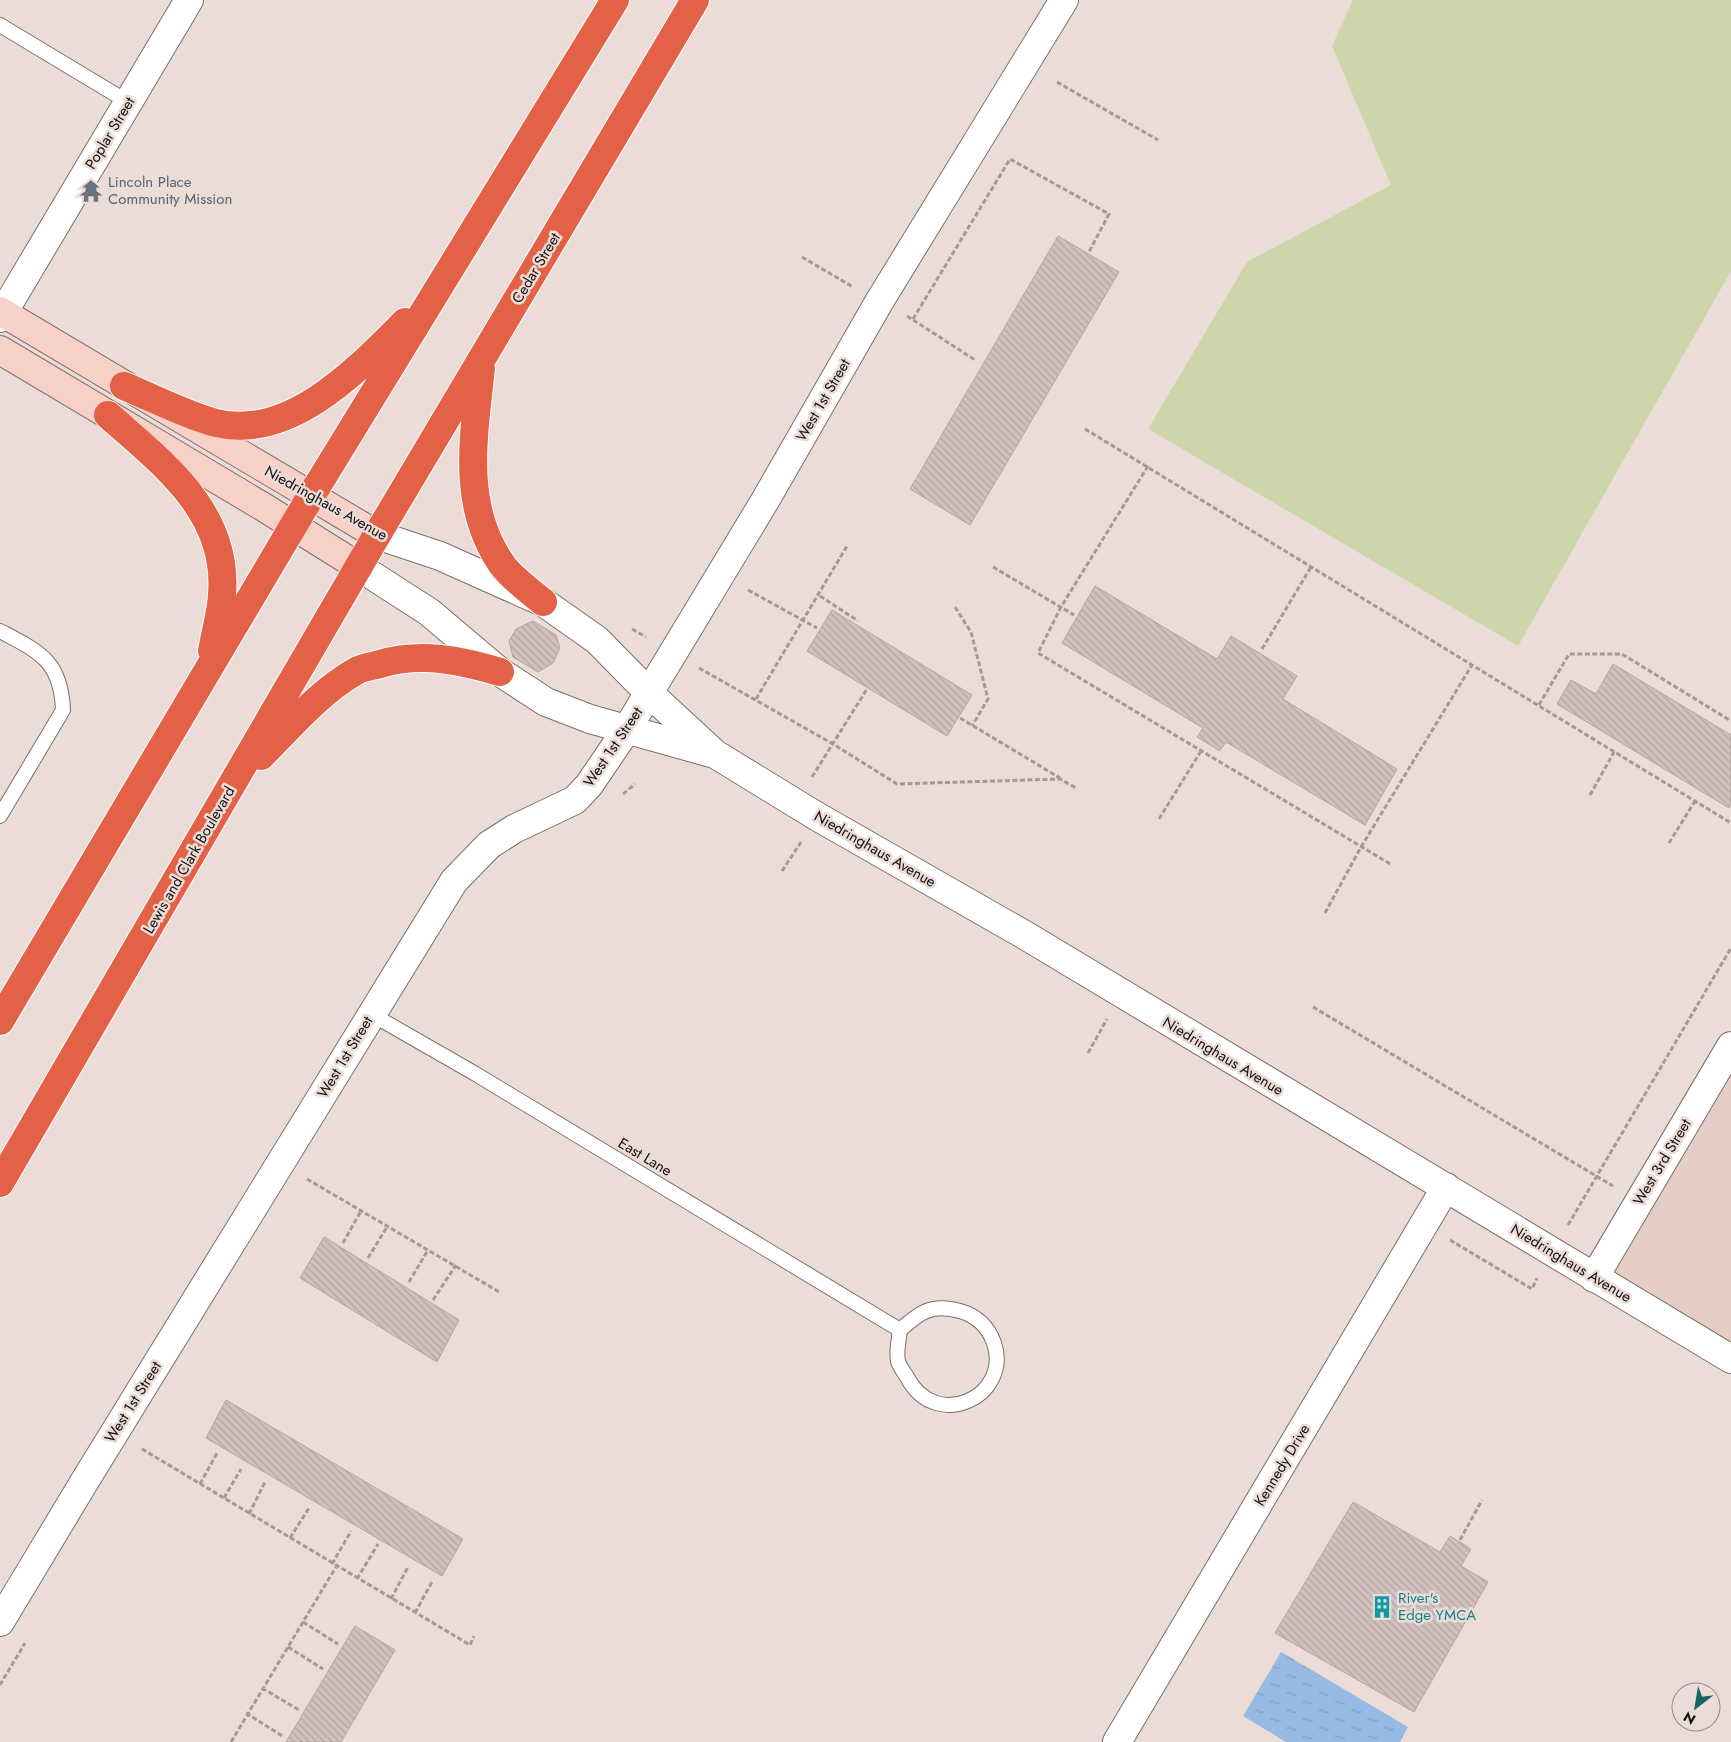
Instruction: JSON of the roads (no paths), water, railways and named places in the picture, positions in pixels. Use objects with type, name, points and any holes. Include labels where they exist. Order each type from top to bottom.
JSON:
[{"type":"highway","points":[[0,1021],[311,496],[615,0]]},
{"type":"highway","name":"Cedar Street","points":[[377,535],[695,0]]},
{"type":"highway","points":[[124,386],[216,423],[251,427],[277,421],[339,385],[437,288]]},
{"type":"highway","points":[[482,360],[472,459],[478,516],[503,566],[543,602]]},
{"type":"highway","points":[[108,415],[189,491],[210,525],[220,553],[222,594],[208,670]]},
{"type":"highway","name":"Lewis and Clark Boulevard","points":[[0,1183],[377,535]]},
{"type":"highway","points":[[235,781],[322,696],[359,670],[392,660],[428,657],[464,662],[500,672]]},
{"type":"street","name":"Poplar Street","points":[[1,314],[189,0]]},
{"type":"street","name":"West 1st Street","points":[[0,1622],[454,881],[489,845],[514,829],[575,800],[589,785],[627,730],[766,499],[880,302],[1064,0]]},
{"type":"street","name":"Niedringhaus Avenue","points":[[1,314],[377,535],[440,556],[543,602],[596,640],[649,693],[715,754],[1023,934],[1731,1359]]},
{"type":"street","name":"Niedringhaus Avenue","points":[[0,350],[293,526],[429,612],[500,672],[546,702],[590,719],[715,754]]},
{"type":"street","name":"West 3rd Street","points":[[1594,1278],[1731,1046]]},
{"type":"street","name":"Kennedy Drive","points":[[1117,1742],[1446,1187]]},
{"type":"lane","points":[[0,25],[128,102]]},
{"type":"lane","points":[[0,631],[36,650],[50,664],[61,684],[63,710],[0,816]]},
{"type":"lane","name":"East Lane","points":[[371,1014],[474,1073],[900,1330]]},
{"type":"lane","points":[[945,1307],[973,1315],[990,1332],[997,1354],[995,1371],[983,1391],[962,1404],[935,1405],[914,1391],[898,1360],[900,1330],[920,1312],[945,1307]]},
{"type":"water","points":[[1281,1652],[1408,1727],[1400,1742],[1286,1742],[1243,1716]]},
{"type":"place","name":"Lincoln Place Community Mission","points":[[91,191]]},
{"type":"place","name":"River's Edge YMCA","points":[[1382,1607]]}]
